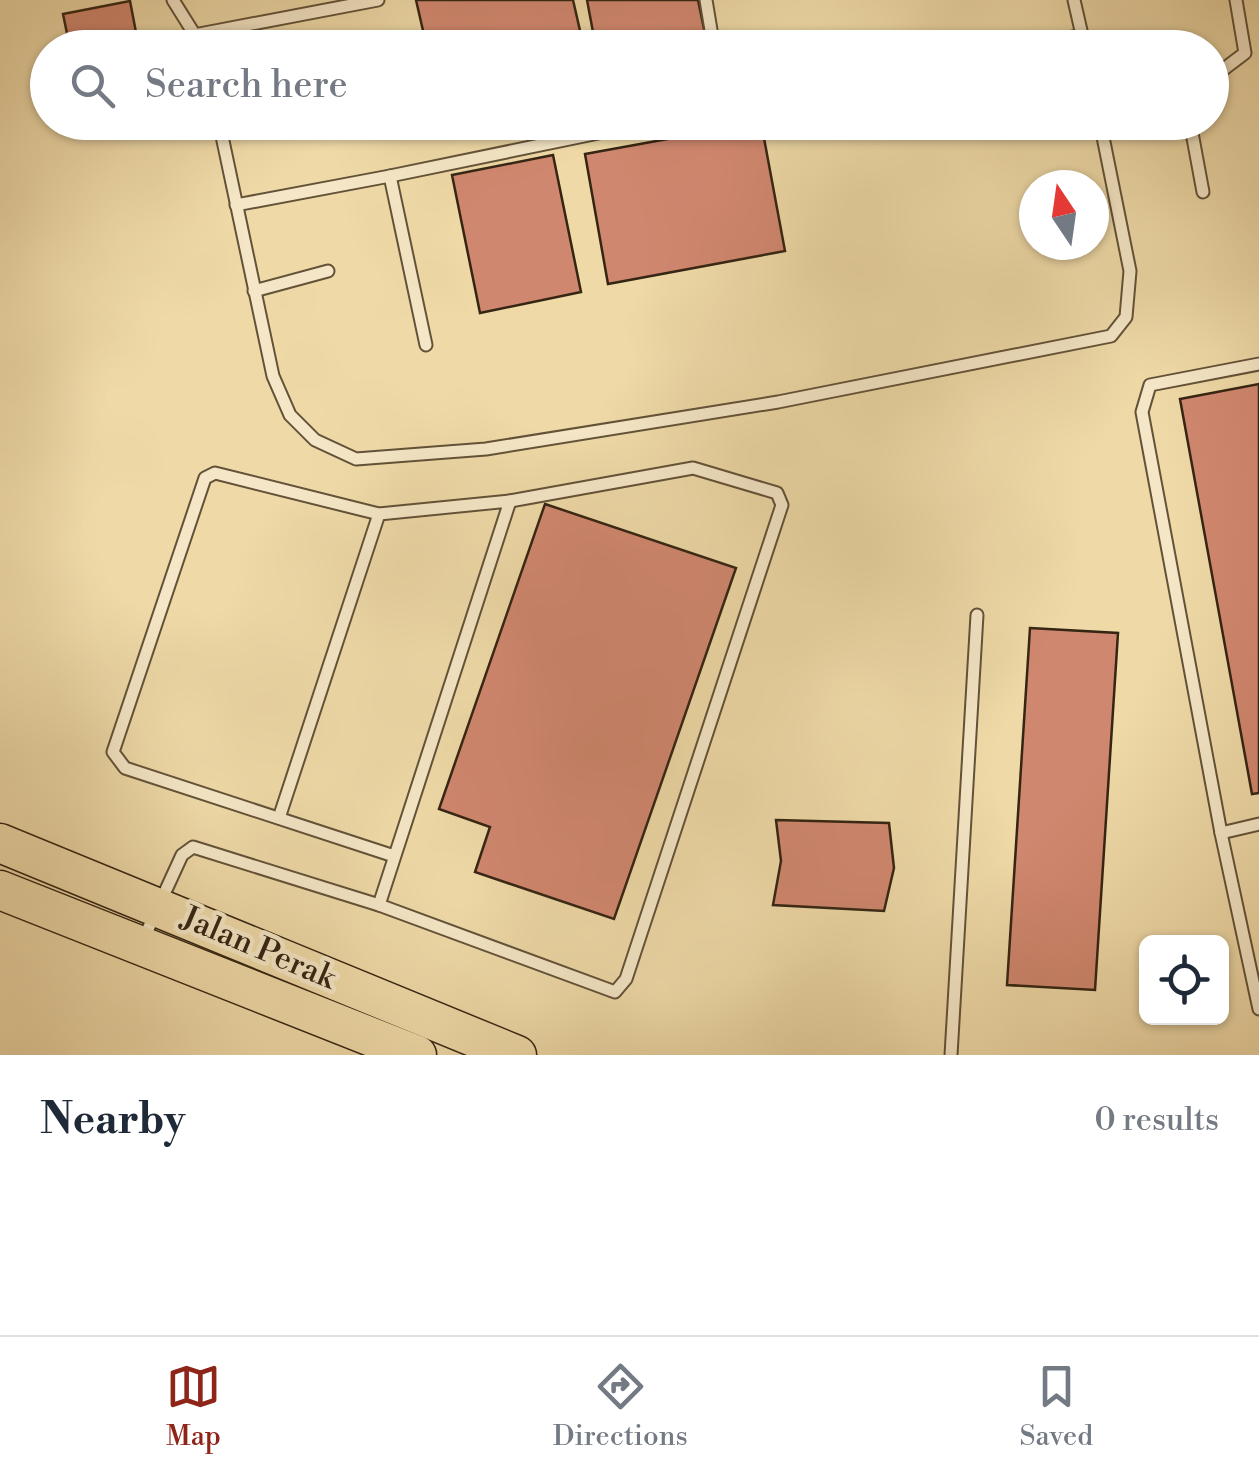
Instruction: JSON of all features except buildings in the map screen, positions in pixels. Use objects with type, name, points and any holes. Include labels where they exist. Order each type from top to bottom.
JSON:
[{"type":"main road","name":"Jalan Perak","points":[[0,843],[517,1055]]},
{"type":"main road","name":"Jalan Perak","points":[[0,890],[417,1055]]},
{"type":"lane","points":[[174,0],[191,30]]},
{"type":"lane","points":[[220,30],[378,0]]},
{"type":"lane","points":[[706,0],[711,30]]},
{"type":"lane","points":[[1074,0],[1081,30]]},
{"type":"lane","points":[[1236,0],[1245,53]]},
{"type":"lane","points":[[1229,65],[1245,53],[1259,50]]},
{"type":"lane","points":[[223,140],[273,376],[290,414],[315,440],[356,459],[486,448],[778,402],[1111,336],[1126,318],[1130,271],[1104,140]]},
{"type":"lane","points":[[236,205],[565,140]]},
{"type":"lane","points":[[1193,140],[1203,192]]},
{"type":"lane","points":[[390,176],[426,345]]},
{"type":"lane","points":[[254,291],[328,271]]},
{"type":"lane","points":[[1259,364],[1150,385],[1142,412],[1221,833],[1259,1010]]},
{"type":"lane","points":[[140,946],[182,855],[193,847],[378,905],[615,992],[626,980],[782,505],[776,494],[693,468],[510,501],[379,514],[215,472],[205,478],[113,752],[125,768],[394,856]]},
{"type":"lane","points":[[378,905],[510,501]]},
{"type":"lane","points":[[279,818],[379,514]]},
{"type":"lane","points":[[952,1055],[978,615]]},
{"type":"lane","points":[[1221,833],[1259,824]]}]
